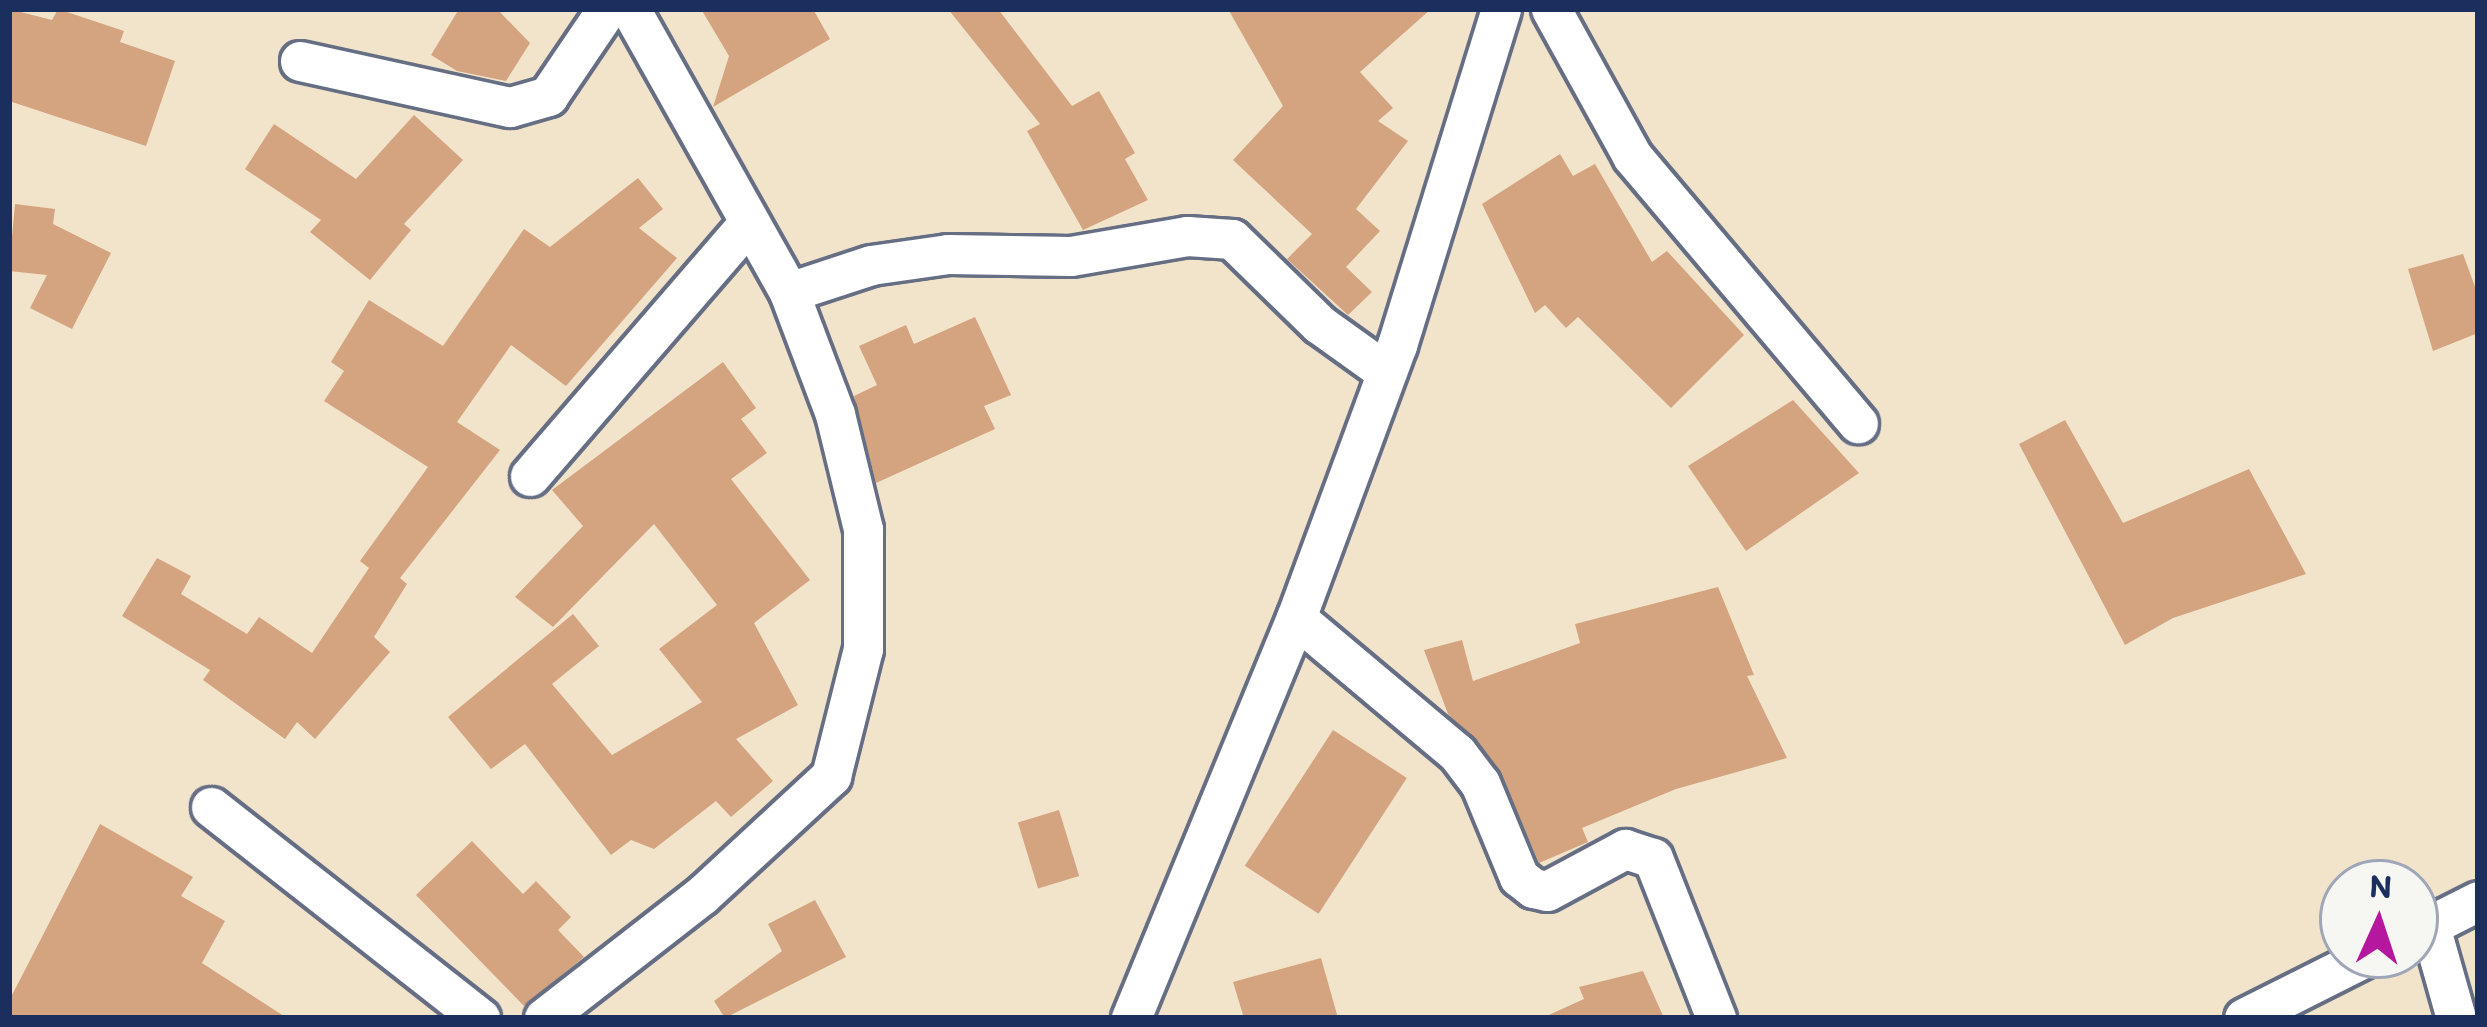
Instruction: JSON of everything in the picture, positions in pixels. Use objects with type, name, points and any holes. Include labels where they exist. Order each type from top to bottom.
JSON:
[{"type":"street","points":[[300,61],[510,107],[548,96],[607,9]]},
{"type":"street","points":[[544,1018],[780,827],[832,776],[863,649],[863,529],[856,483],[789,292],[630,9]]},
{"type":"street","points":[[1131,1018],[1296,619],[1386,372],[1501,9]]},
{"type":"street","points":[[1551,9],[1632,156],[1858,423]]},
{"type":"street","points":[[530,476],[749,222]]},
{"type":"street","points":[[789,292],[871,266],[948,254],[1071,256],[1187,236],[1232,238],[1319,324],[1386,372]]},
{"type":"street","points":[[1296,619],[1457,753],[1480,783],[1519,877],[1533,888],[1547,891],[1624,849],[1653,858],[1716,1018]]},
{"type":"street","points":[[211,807],[480,1018]]},
{"type":"street","points":[[2439,922],[2478,902]]},
{"type":"street","points":[[2439,974],[2456,1018]]},
{"type":"street","points":[[2244,1018],[2321,979]]},
{"type":"building","points":[[9,9],[52,20],[58,9],[124,31],[120,42],[175,61],[146,146],[9,101]]},
{"type":"building","points":[[459,9],[497,9],[530,43],[506,81],[457,71],[431,55]]},
{"type":"building","points":[[701,9],[813,9],[830,39],[713,107],[729,56]]},
{"type":"building","points":[[948,9],[998,9],[1072,106],[1099,91],[1135,153],[1125,159],[1148,200],[1083,230],[1027,131],[1040,124]]},
{"type":"building","points":[[1228,9],[1431,9],[1360,72],[1393,108],[1378,121],[1408,141],[1356,209],[1380,231],[1346,267],[1372,292],[1348,315],[1287,259],[1312,234],[1233,160],[1283,106]]},
{"type":"building","points":[[414,115],[463,160],[404,224],[411,230],[370,280],[310,232],[321,220],[245,169],[274,124],[356,179]]},
{"type":"building","points":[[1560,154],[1573,176],[1595,164],[1652,262],[1667,251],[1744,335],[1671,408],[1578,317],[1566,328],[1545,305],[1535,313],[1482,204]]},
{"type":"building","points":[[638,178],[663,209],[639,228],[677,258],[566,386],[511,345],[457,422],[500,450],[400,578],[407,584],[374,637],[390,652],[315,739],[297,722],[285,739],[203,680],[210,670],[122,616],[157,558],[191,576],[181,594],[247,634],[259,617],[312,653],[369,568],[360,561],[428,467],[324,401],[344,371],[331,362],[369,300],[443,346],[524,229],[550,247]]},
{"type":"building","points":[[15,204],[55,209],[53,224],[111,253],[72,329],[30,308],[47,275],[9,271]]},
{"type":"building","points":[[2463,254],[2478,295],[2478,333],[2433,351],[2408,269]]},
{"type":"building","points":[[975,317],[1011,395],[984,406],[995,429],[876,483],[854,396],[877,385],[859,346],[906,325],[914,344]]},
{"type":"building","points":[[723,362],[756,408],[741,419],[767,453],[731,479],[810,580],[754,623],[798,705],[736,739],[773,781],[731,817],[716,801],[654,849],[631,840],[611,855],[525,744],[491,769],[448,717],[573,614],[599,646],[552,684],[612,755],[702,702],[659,649],[717,605],[654,524],[553,627],[515,597],[583,526],[552,490]]},
{"type":"building","points":[[1793,400],[1859,473],[1746,551],[1688,466]]},
{"type":"building","points":[[2065,420],[2123,523],[2249,469],[2306,574],[2173,618],[2125,645],[2019,444]]},
{"type":"building","points":[[1718,587],[1754,675],[1747,676],[1787,758],[1676,789],[1582,828],[1588,842],[1539,863],[1499,769],[1448,714],[1424,650],[1462,640],[1473,681],[1580,643],[1575,624]]},
{"type":"building","points":[[1333,730],[1407,778],[1319,914],[1245,866]]},
{"type":"building","points":[[1059,810],[1079,876],[1038,889],[1018,823]]},
{"type":"building","points":[[100,824],[193,877],[181,896],[225,921],[202,963],[287,1018],[9,1018],[9,1001]]},
{"type":"building","points":[[472,841],[523,894],[536,881],[571,917],[558,930],[584,957],[524,1006],[416,895]]},
{"type":"building","points":[[815,900],[846,957],[725,1018],[714,1001],[782,951],[768,924]]},
{"type":"building","points":[[1321,958],[1338,1018],[1244,1018],[1233,982]]},
{"type":"building","points":[[1643,971],[1664,1018],[1542,1018],[1584,999],[1579,987]]}]
